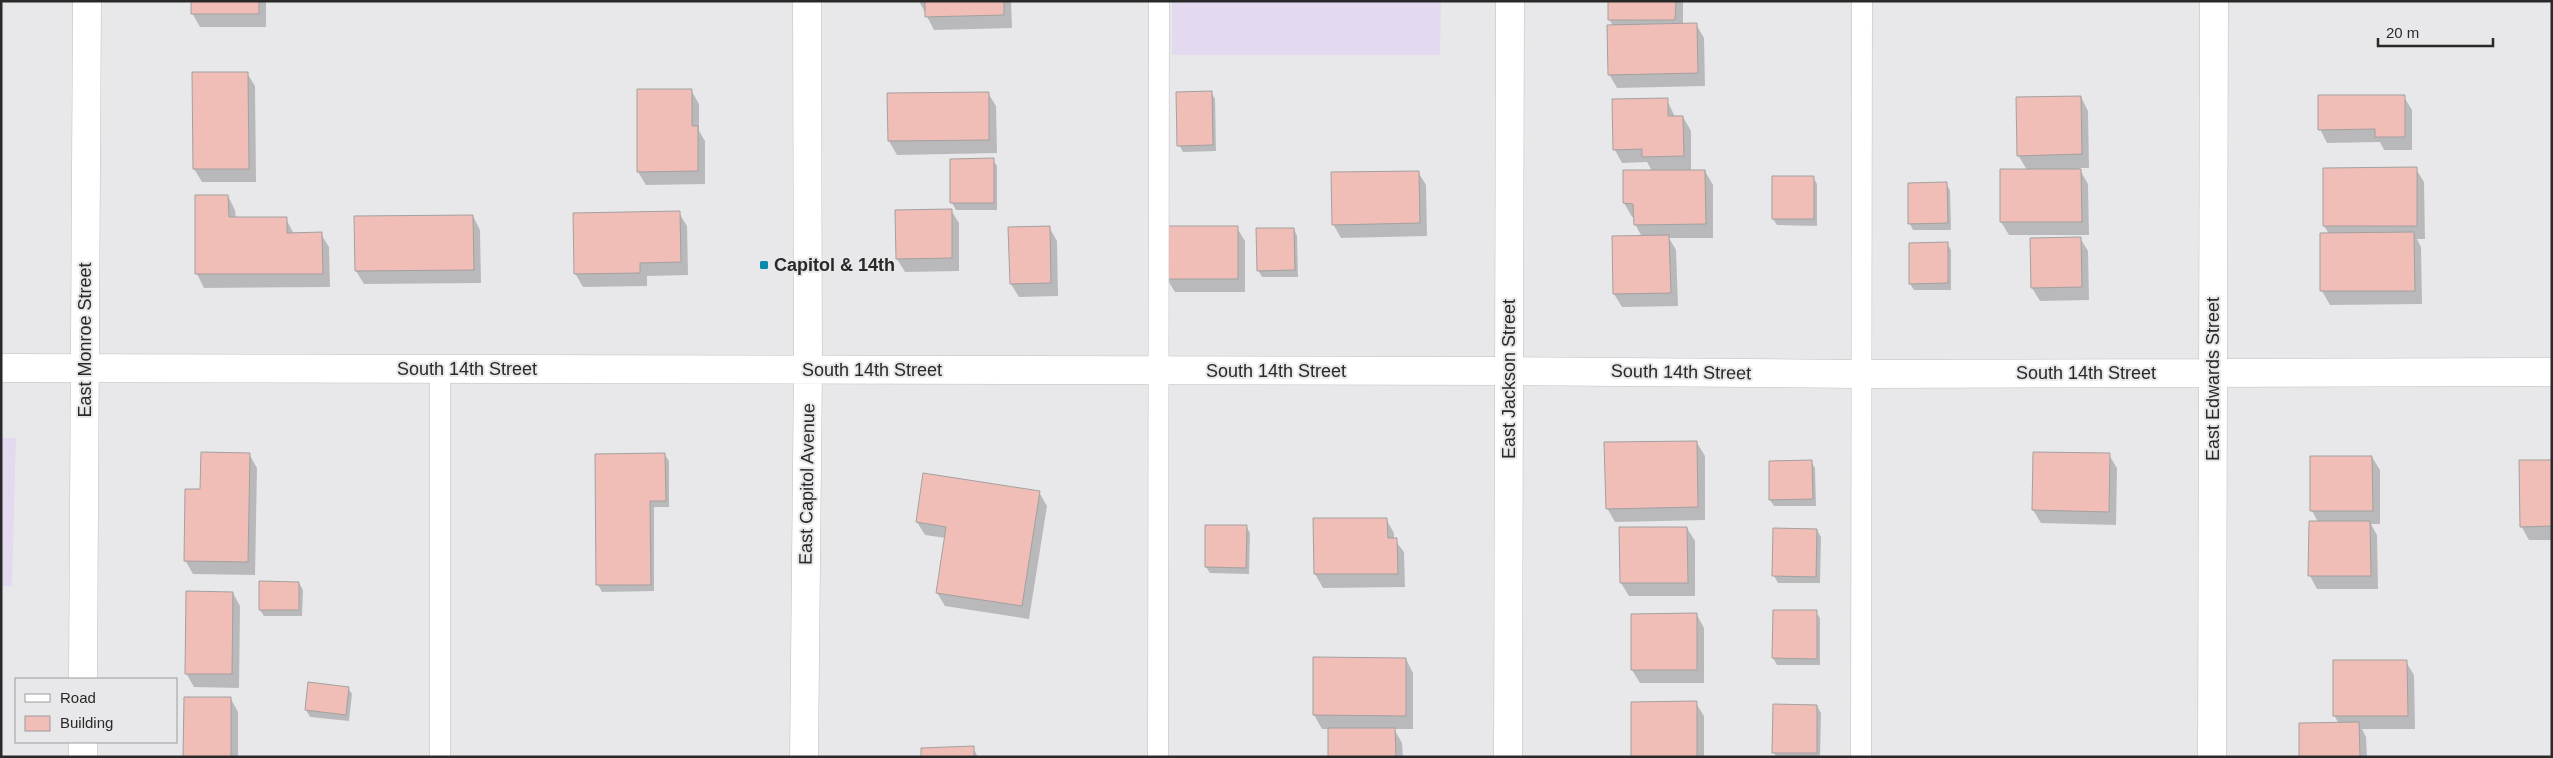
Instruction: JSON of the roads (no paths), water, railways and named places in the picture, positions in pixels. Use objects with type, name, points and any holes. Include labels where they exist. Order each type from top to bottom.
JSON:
[{"type":"street","name":"East Monroe Street","points":[[83,678],[87,1]]},
{"type":"street","name":"East Capitol Avenue","points":[[804,757],[808,369],[807,1]]},
{"type":"street","name":"East Jackson Street","points":[[1508,757],[1510,1]]},
{"type":"street","name":"East Edwards Street","points":[[2212,757],[2214,1]]},
{"type":"street","name":"South 14th Street","points":[[1,368],[1508,371],[1862,374],[2552,372]]},
{"type":"street","points":[[82,757],[83,743]]},
{"type":"lane","points":[[1158,757],[1159,1]]},
{"type":"lane","points":[[1861,757],[1862,1]]},
{"type":"lane","points":[[440,369],[440,757]]},
{"type":"place","name":"Capitol & 14th","points":[[764,265]]}]
